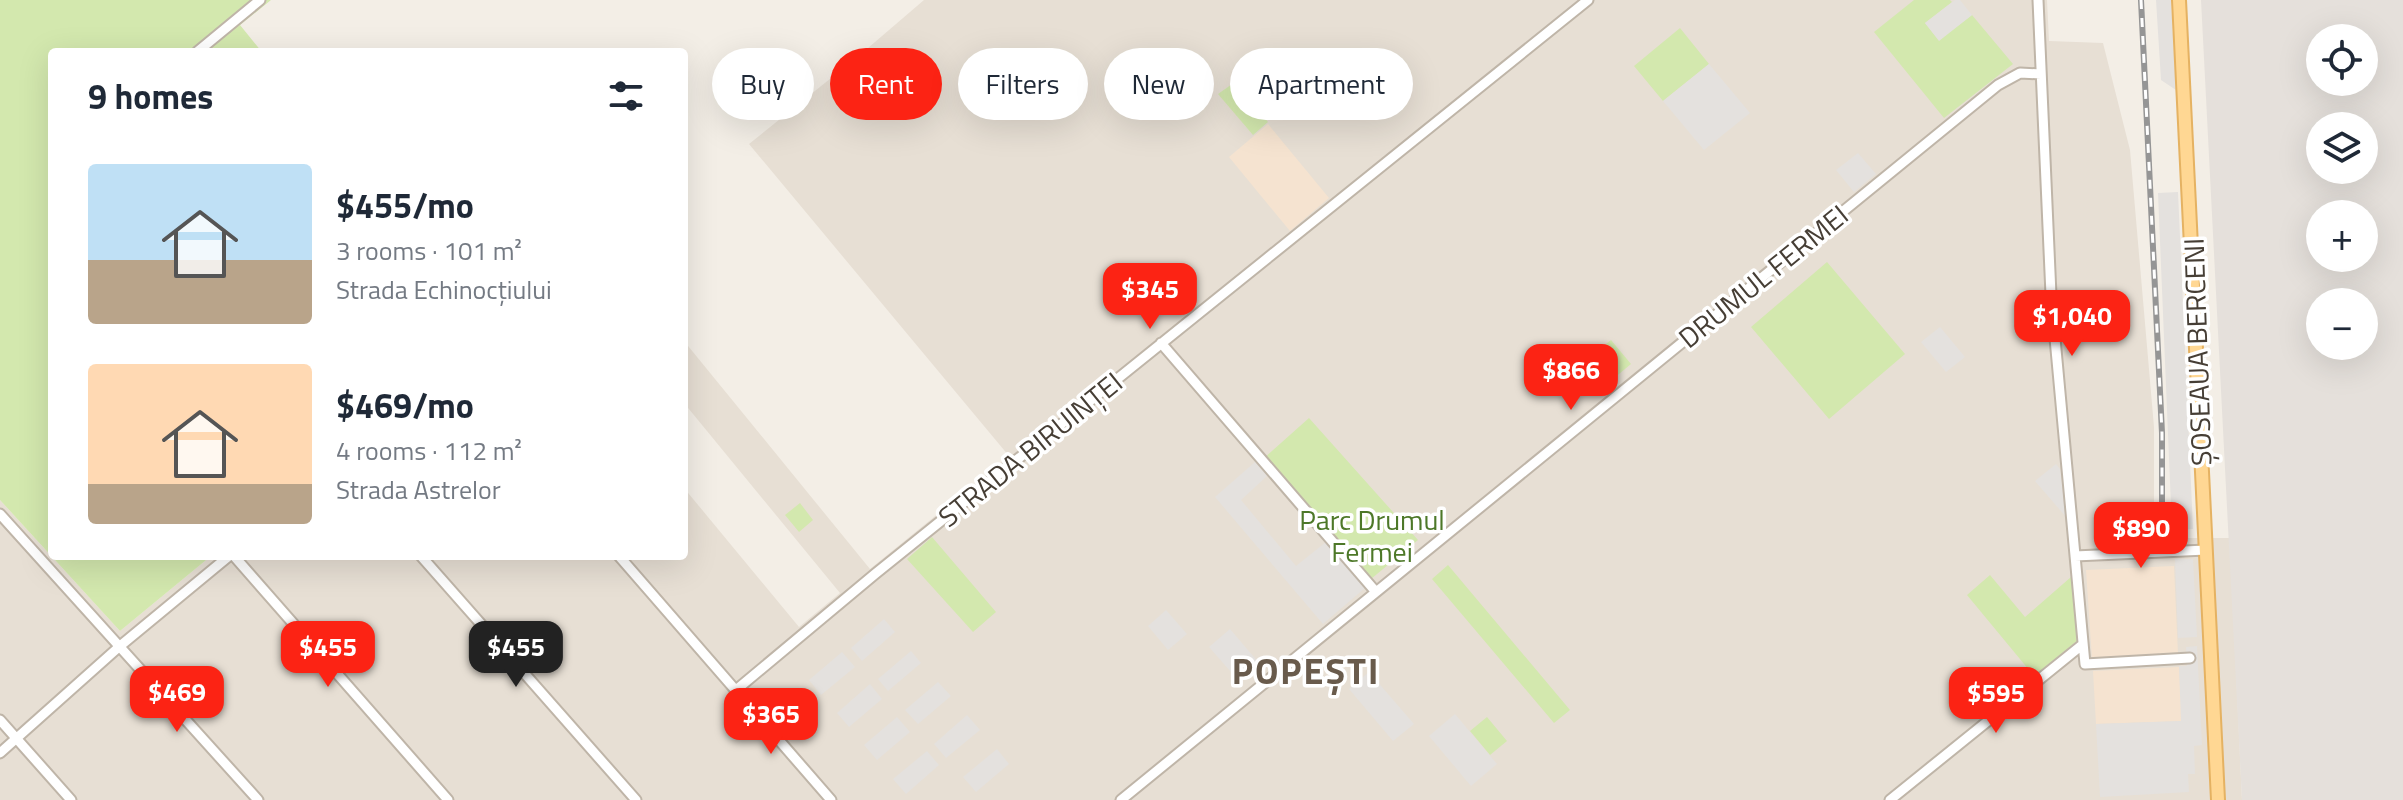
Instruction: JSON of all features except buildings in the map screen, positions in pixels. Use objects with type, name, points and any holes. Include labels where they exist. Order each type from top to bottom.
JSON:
[{"type":"main road","name":"ȘOSEAUA BERCENI","points":[[2179,0],[2218,800]]},
{"type":"street","points":[[202,48],[260,0]]},
{"type":"street","name":"STRADA BIRUINȚEI","points":[[736,690],[866,581],[1483,88],[1588,0]]},
{"type":"street","points":[[2038,0],[2051,295],[2085,664],[2190,658]]},
{"type":"street","name":"DRUMUL FERMEI","points":[[1121,800],[1998,85],[2020,73],[2041,74]]},
{"type":"street","points":[[1161,343],[1376,592]]},
{"type":"street","points":[[0,514],[258,800]]},
{"type":"street","points":[[2075,556],[2206,550]]},
{"type":"street","points":[[0,753],[120,646],[227,560]]},
{"type":"street","points":[[236,560],[448,800]]},
{"type":"street","points":[[425,560],[636,800]]},
{"type":"street","points":[[622,560],[831,800]]},
{"type":"street","points":[[1890,800],[2082,645]]},
{"type":"street","points":[[0,720],[71,800]]},
{"type":"shaded area","points":[[924,0],[2047,0],[2049,41],[2103,43],[2130,150],[2154,427],[2154,538],[2230,538],[2242,800],[0,800],[0,500],[48,552],[48,560],[55,560],[120,631],[206,560],[688,560],[688,493],[799,627],[840,593],[688,408],[688,346],[870,569],[1009,456],[749,144],[779,120],[814,120],[814,92],[830,79],[830,120],[942,120],[942,48],[868,48]]},
{"type":"shaded area","points":[[1955,0],[1960,0],[1972,15],[1939,41],[1925,23]]},
{"type":"shaded area","points":[[2156,0],[2171,0],[2176,90],[2161,80]]},
{"type":"shaded area","points":[[2201,0],[2403,0],[2403,800],[2242,800]]},
{"type":"shaded area","points":[[1709,64],[1750,113],[1704,150],[1663,101]]},
{"type":"shaded area","points":[[1268,124],[1329,198],[1290,231],[1229,157]]},
{"type":"shaded area","points":[[1858,153],[1876,174],[1854,192],[1836,170]]},
{"type":"shaded area","points":[[2178,192],[2193,529],[2172,530],[2158,193]]},
{"type":"shaded area","points":[[2104,295],[2106,323],[2061,325],[2060,298]]},
{"type":"shaded area","points":[[1940,327],[1965,357],[1946,372],[1921,342]]},
{"type":"shaded area","points":[[1255,462],[1267,476],[1241,500],[1296,566],[1326,542],[1365,588],[1323,624],[1215,497]]},
{"type":"shaded area","points":[[2056,464],[2060,469],[2066,517],[2035,481]]},
{"type":"shaded area","points":[[2175,559],[2193,559],[2197,637],[2178,638]]},
{"type":"shaded area","points":[[2174,566],[2178,654],[2092,659],[2086,570]]},
{"type":"shaded area","points":[[1166,610],[1187,634],[1168,650],[1148,626]]},
{"type":"shaded area","points":[[884,619],[895,632],[862,661],[851,648]]},
{"type":"shaded area","points":[[1230,629],[1259,663],[1238,680],[1209,647]]},
{"type":"shaded area","points":[[2197,646],[2202,745],[2194,746],[2195,774],[2188,774],[2189,792],[2100,797],[2096,724],[2181,721],[2179,666],[2187,666],[2186,647]]},
{"type":"shaded area","points":[[911,651],[921,663],[888,691],[878,679]]},
{"type":"shaded area","points":[[842,652],[855,667],[821,695],[809,680]]},
{"type":"shaded area","points":[[2179,667],[2182,721],[2096,724],[2093,671]]},
{"type":"shaded area","points":[[1369,672],[1414,724],[1393,741],[1349,689]]},
{"type":"shaded area","points":[[938,682],[951,696],[918,724],[905,710]]},
{"type":"shaded area","points":[[870,684],[882,699],[849,727],[837,713]]},
{"type":"shaded area","points":[[1455,714],[1497,764],[1471,786],[1429,736]]},
{"type":"shaded area","points":[[967,715],[980,730],[946,758],[934,744]]},
{"type":"shaded area","points":[[897,717],[910,732],[877,760],[864,745]]},
{"type":"shaded area","points":[[997,749],[1009,764],[976,792],[963,777]]},
{"type":"shaded area","points":[[927,751],[939,765],[906,794],[893,779]]},
{"type":"green space","points":[[0,0],[271,0],[240,25],[259,48],[48,48],[48,552],[0,500]]},
{"type":"green space","points":[[1914,0],[1952,2],[1925,23],[1939,40],[1972,15],[2013,64],[1944,118],[1874,32]]},
{"type":"green space","points":[[1680,28],[1709,64],[1663,101],[1634,66]]},
{"type":"green space","points":[[1230,86],[1230,108],[1218,94]]},
{"type":"green space","points":[[1240,120],[1266,120],[1268,122],[1253,135]]},
{"type":"green space","points":[[1827,262],[1905,354],[1829,419],[1751,327]]},
{"type":"green space","points":[[1611,340],[1631,364],[1613,379],[1592,355]]},
{"type":"green space","name":"Parc Drumul Fermei","points":[[1309,418],[1418,540],[1371,579],[1264,458]]},
{"type":"green space","points":[[800,503],[813,520],[799,532],[785,515]]},
{"type":"green space","points":[[932,537],[996,612],[973,632],[907,559]]},
{"type":"green space","points":[[55,560],[206,560],[120,631]]},
{"type":"green space","points":[[1448,565],[1570,710],[1554,723],[1432,579]]},
{"type":"green space","points":[[1990,575],[2025,617],[2071,577],[2077,641],[2034,676],[1967,595]]},
{"type":"green space","points":[[1487,717],[1507,741],[1490,755],[1470,731]]},
{"type":"railway","points":[[2141,0],[2162,433],[2162,543]]},
{"type":"district","name":"POPEȘTI","points":[[1306,670]]}]
